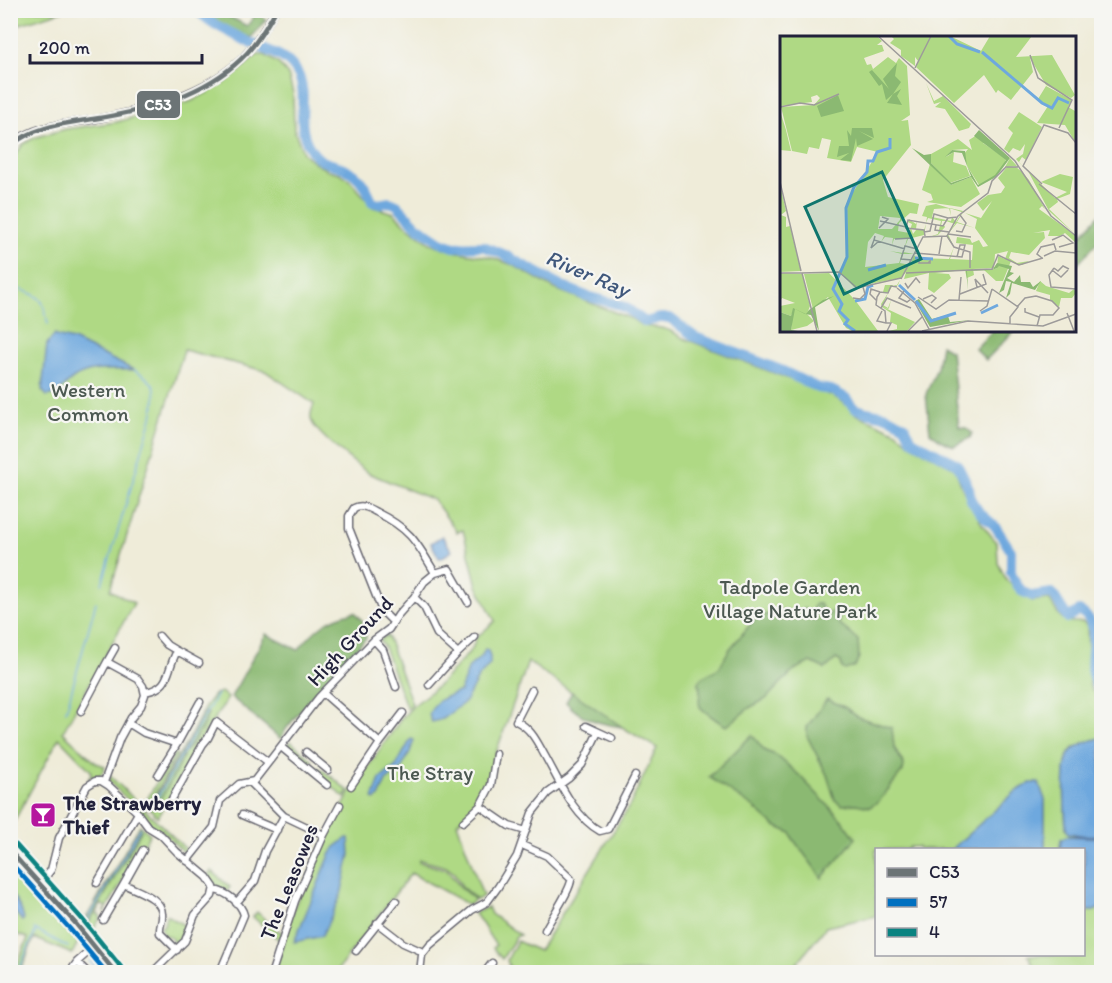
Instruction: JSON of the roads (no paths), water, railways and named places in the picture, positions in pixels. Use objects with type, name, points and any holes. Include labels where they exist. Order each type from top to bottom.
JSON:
[{"type":"street","points":[[10,146],[25,135],[44,128],[119,114],[189,92],[216,78],[246,54],[276,10]]},
{"type":"street","points":[[393,622],[382,611],[349,528],[349,516],[354,508],[366,507],[393,520],[407,530],[435,573],[446,569],[451,570],[468,602]]},
{"type":"street","name":"High Ground","points":[[187,861],[214,827],[218,817],[219,803],[236,786],[250,782],[323,693],[374,640],[388,630],[424,582],[435,573]]},
{"type":"street","points":[[414,597],[424,607],[437,634],[458,653]]},
{"type":"street","points":[[159,636],[167,645],[199,663]]},
{"type":"street","points":[[429,685],[475,637]]},
{"type":"street","points":[[374,640],[383,650],[396,687]]},
{"type":"street","points":[[81,711],[115,648]]},
{"type":"street","points":[[145,692],[158,689],[163,685],[177,651]]},
{"type":"street","points":[[104,782],[117,743],[141,706],[145,692],[136,677],[107,662]]},
{"type":"street","points":[[516,721],[532,690]]},
{"type":"street","points":[[323,693],[380,743]]},
{"type":"street","points":[[158,775],[200,702]]},
{"type":"street","points":[[351,786],[403,713]]},
{"type":"street","points":[[509,718],[529,729],[582,817],[592,826],[603,831],[610,828],[635,776]]},
{"type":"street","points":[[172,799],[217,719],[268,762]]},
{"type":"street","points":[[128,723],[144,733],[177,744]]},
{"type":"street","points":[[586,726],[612,738]]},
{"type":"street","points":[[420,972],[423,952],[472,910],[488,901],[515,861],[530,817],[538,804],[584,763],[598,732]]},
{"type":"street","points":[[281,747],[327,785]]},
{"type":"street","points":[[306,752],[328,770]]},
{"type":"street","points":[[463,822],[480,806],[491,785],[496,754]]},
{"type":"street","points":[[310,771],[318,761]]},
{"type":"street","points":[[40,884],[49,873],[59,838],[87,786],[97,780],[104,782],[138,813],[148,826],[161,835],[214,885],[212,896],[198,911],[187,938],[153,972]]},
{"type":"street","points":[[250,782],[284,816],[324,834]]},
{"type":"street","name":"The Leasowes","points":[[272,972],[295,900],[324,834],[340,805]]},
{"type":"street","points":[[480,806],[509,826],[526,831]]},
{"type":"street","points":[[97,883],[138,813]]},
{"type":"street","points":[[242,815],[277,830]]},
{"type":"street","points":[[236,903],[254,883],[265,851],[284,816]]},
{"type":"street","points":[[522,845],[547,856],[571,879],[571,885],[545,930]]},
{"type":"street","points":[[10,849],[115,972]]},
{"type":"street","points":[[98,912],[104,918],[143,850]]},
{"type":"street","points":[[106,851],[113,855]]},
{"type":"street","points":[[124,884],[154,899],[159,904],[162,914],[160,933],[177,950]]},
{"type":"street","points":[[214,890],[225,892],[243,911],[244,919],[234,936],[220,972]]},
{"type":"street","points":[[356,951],[396,901]]},
{"type":"street","points":[[377,923],[403,943],[423,952]]},
{"type":"street","points":[[70,972],[77,962],[94,947]]},
{"type":"street","points":[[77,962],[87,972]]},
{"type":"street","points":[[485,972],[492,963]]},
{"type":"water","points":[[55,334],[73,340],[134,370],[103,370],[81,374],[56,393],[47,396],[42,390],[47,344]]},
{"type":"water","points":[[442,536],[452,551],[439,558],[431,543]]},
{"type":"water","points":[[485,649],[488,650],[490,664],[478,678],[465,702],[442,719],[432,722],[429,715],[432,709],[442,699],[460,691],[469,667],[482,656]]},
{"type":"water","points":[[1101,738],[1101,835],[1086,836],[1068,833],[1064,791],[1068,756],[1078,746]]},
{"type":"water","points":[[411,739],[414,740],[410,752],[401,769],[386,781],[379,797],[375,800],[373,798],[380,779],[396,766]]},
{"type":"water","points":[[1030,783],[1039,783],[1045,800],[1045,848],[953,848],[1014,793]]},
{"type":"water","points":[[1066,836],[1095,837],[1101,840],[1100,908],[1085,911],[1085,848],[1060,848],[1061,839]]},
{"type":"water","points":[[349,838],[350,855],[341,895],[322,936],[294,942],[330,855],[335,847]]},
{"type":"water","points":[[11,893],[21,909],[24,919],[22,921],[11,907]]},
{"type":"waterway","name":"River Ray","points":[[196,10],[215,24],[290,63],[302,85],[302,124],[308,145],[324,162],[342,167],[354,174],[367,189],[372,202],[379,204],[390,202],[397,205],[417,226],[441,242],[454,247],[483,246],[503,254],[564,287],[628,309],[645,322],[670,318],[695,337],[783,371],[818,388],[831,390],[846,398],[854,408],[887,416],[905,426],[912,440],[957,464],[969,488],[971,500],[980,513],[995,526],[1011,551],[1011,572],[1017,585],[1023,592],[1032,596],[1052,593],[1068,618],[1079,611],[1088,618],[1093,637],[1092,671],[1095,682],[1102,691]]},
{"type":"waterway","points":[[19,289],[41,300],[48,324]]},
{"type":"waterway","points":[[102,584],[155,401],[155,389],[152,384],[134,370]]},
{"type":"waterway","points":[[66,711],[96,602]]},
{"type":"waterway","points":[[153,805],[217,694]]},
{"type":"waterway","points":[[85,925],[140,828]]},
{"type":"waterway","points":[[34,929],[68,947]]},
{"type":"waterway","points":[[18,972],[36,930]]},
{"type":"waterway","points":[[89,961],[100,972]]},
{"type":"place","name":"The Strawberry Thief","points":[[43,815]]},
{"type":"park label","name":"Western Common","points":[[88,402]]},
{"type":"park label","name":"Tadpole Garden Village Nature Park","points":[[790,599]]},
{"type":"park label","name":"The Stray","points":[[430,773]]}]
